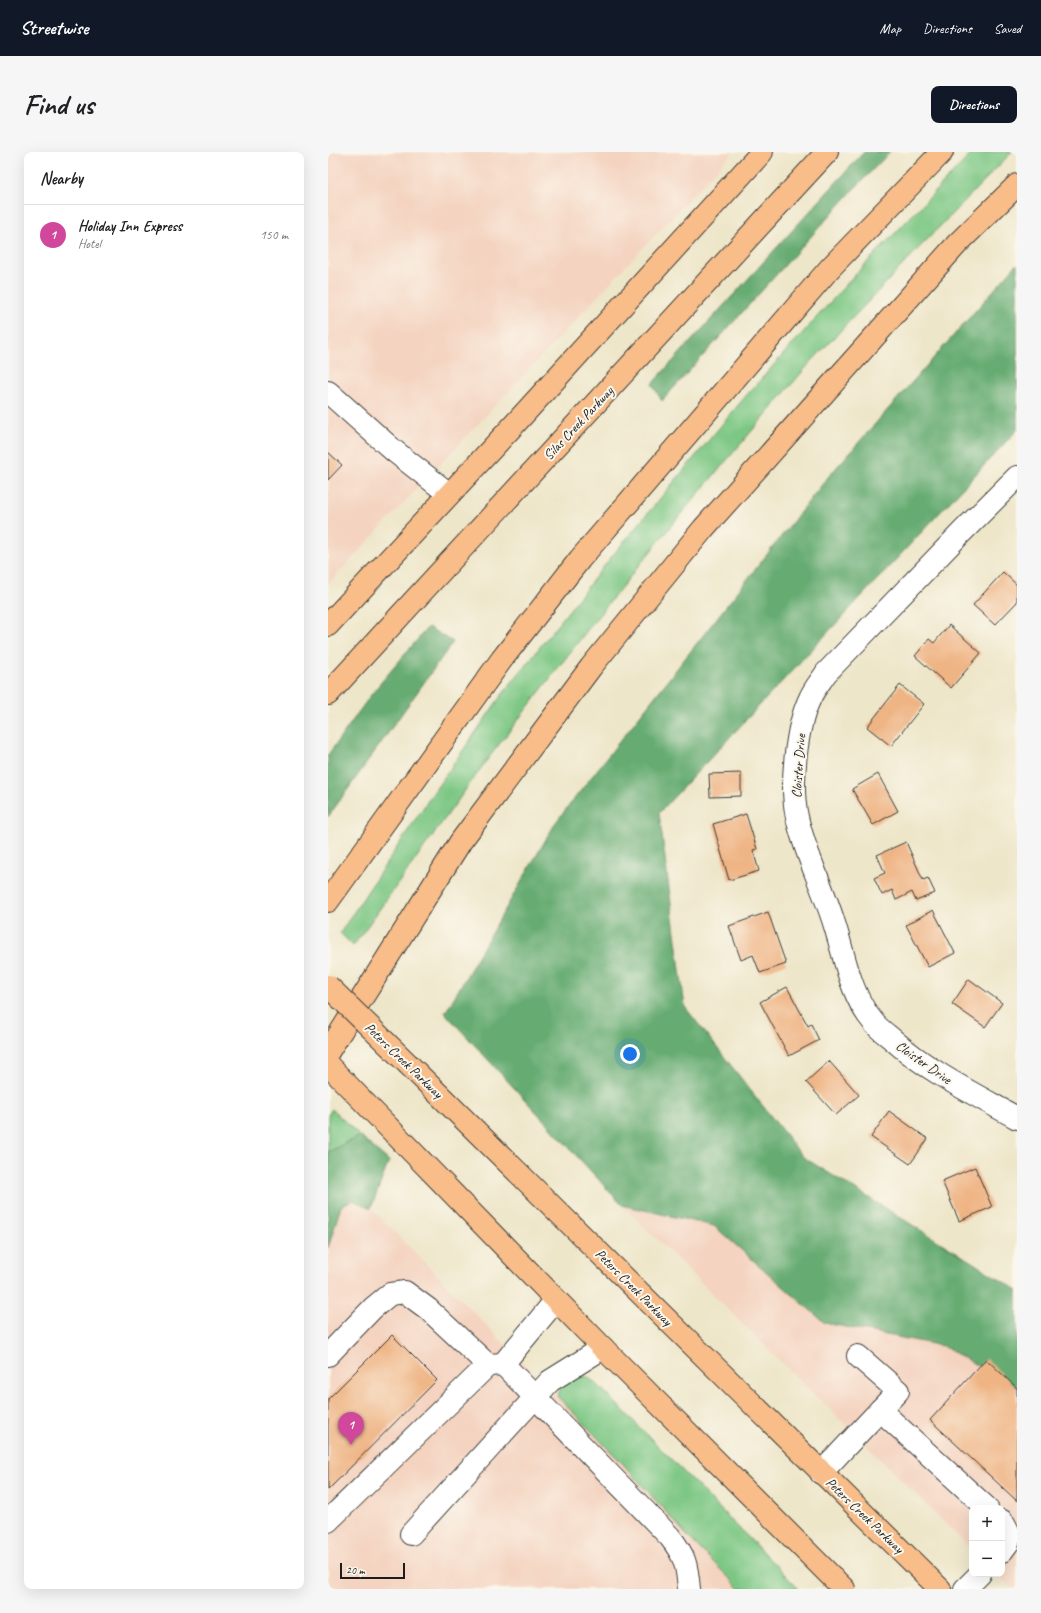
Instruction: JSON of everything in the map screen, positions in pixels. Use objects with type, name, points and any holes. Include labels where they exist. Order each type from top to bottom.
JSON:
[{"type":"main road","points":[[328,625],[762,152]]},
{"type":"main road","name":"Silas Creek Parkway","points":[[328,694],[827,152]]},
{"type":"main road","points":[[328,901],[502,659],[580,559],[830,268],[942,152]]},
{"type":"main road","points":[[328,1052],[461,841],[591,667],[708,523],[957,244],[1017,185]]},
{"type":"main road","points":[[328,703],[351,670]]},
{"type":"main road","name":"Peters Creek Parkway","points":[[330,986],[940,1589]]},
{"type":"main road","points":[[328,1065],[603,1348],[844,1589]]},
{"type":"street","points":[[328,392],[393,450],[449,494]]},
{"type":"street","name":"Cloister Drive","points":[[1017,477],[826,673],[810,698],[801,728],[796,758],[794,788],[797,817],[809,855],[834,922],[854,991],[863,1009],[874,1024],[904,1050],[944,1077],[1017,1118]]},
{"type":"street","points":[[328,1355],[373,1308],[390,1294],[405,1292],[428,1309],[534,1398],[670,1536],[682,1552],[687,1568],[689,1589]]},
{"type":"street","points":[[328,1521],[496,1365],[556,1300]]},
{"type":"street","points":[[411,1534],[550,1381],[603,1348]]},
{"type":"street","points":[[821,1473],[898,1391],[858,1356]]},
{"type":"street","points":[[880,1410],[984,1505]]},
{"type":"street","points":[[1005,1525],[1010,1535],[1008,1543],[1005,1547]]},
{"type":"street","points":[[965,1589],[977,1577]]},
{"type":"shaded area","points":[[328,152],[733,152],[328,584]]},
{"type":"shaded area","points":[[352,1200],[371,1208],[623,1464],[691,1540],[740,1589],[328,1589],[328,1248],[341,1206]]},
{"type":"shaded area","points":[[622,1205],[714,1226],[825,1323],[943,1346],[1017,1388],[1017,1589],[1011,1589],[999,1577],[1005,1577],[1005,1505],[969,1505],[969,1547]]},
{"type":"green space","points":[[864,152],[890,152],[853,190],[662,401],[652,384]]},
{"type":"green space","points":[[973,152],[1012,152],[809,364],[680,515],[599,615],[487,760],[353,946],[340,933],[431,796],[501,696],[612,556],[745,397],[853,277]]},
{"type":"green space","points":[[1017,264],[1017,430],[659,813],[685,1007],[803,1157],[1017,1290],[1017,1388],[943,1346],[825,1323],[714,1226],[622,1205],[445,1013],[556,822],[828,477]]},
{"type":"green space","points":[[428,627],[453,642],[328,817],[328,755],[373,692]]},
{"type":"green space","points":[[332,1109],[360,1136],[328,1152],[328,1115]]},
{"type":"green space","points":[[360,1136],[389,1161],[371,1208],[352,1200],[341,1206],[328,1248],[328,1152]]},
{"type":"green space","points":[[586,1376],[597,1384],[799,1589],[740,1589],[691,1540],[623,1464],[557,1396],[567,1381],[575,1377]]},
{"type":"building","points":[[328,452],[342,465],[328,480]]},
{"type":"building","points":[[1003,572],[1017,585],[1017,602],[995,625],[973,605]]},
{"type":"building","points":[[949,625],[981,653],[951,688],[915,656],[929,639],[934,643]]},
{"type":"building","points":[[900,685],[924,704],[891,746],[867,727]]},
{"type":"building","points":[[741,773],[741,796],[710,797],[709,774]]},
{"type":"building","points":[[878,774],[898,811],[873,825],[852,789]]},
{"type":"building","points":[[746,814],[757,849],[753,850],[759,871],[729,880],[713,824]]},
{"type":"building","points":[[906,842],[923,880],[928,878],[935,893],[916,901],[912,892],[896,900],[892,890],[882,895],[874,878],[885,873],[877,855]]},
{"type":"building","points":[[933,910],[955,953],[928,967],[906,925]]},
{"type":"building","points":[[768,912],[786,964],[760,973],[753,955],[741,960],[729,926]]},
{"type":"building","points":[[969,979],[1002,1003],[985,1027],[952,1004]]},
{"type":"building","points":[[787,987],[808,1026],[811,1024],[819,1040],[789,1056],[760,1002]]},
{"type":"building","points":[[829,1061],[859,1095],[836,1115],[806,1082]]},
{"type":"building","points":[[889,1111],[928,1139],[910,1164],[871,1137]]},
{"type":"building","points":[[975,1167],[992,1207],[959,1221],[942,1181]]},
{"type":"building","points":[[392,1335],[437,1380],[328,1490],[328,1399]]},
{"type":"building","points":[[986,1359],[1017,1388],[1017,1501],[930,1420]]},
{"type":"place","name":"Holiday Inn Express","points":[[351,1445]]}]
